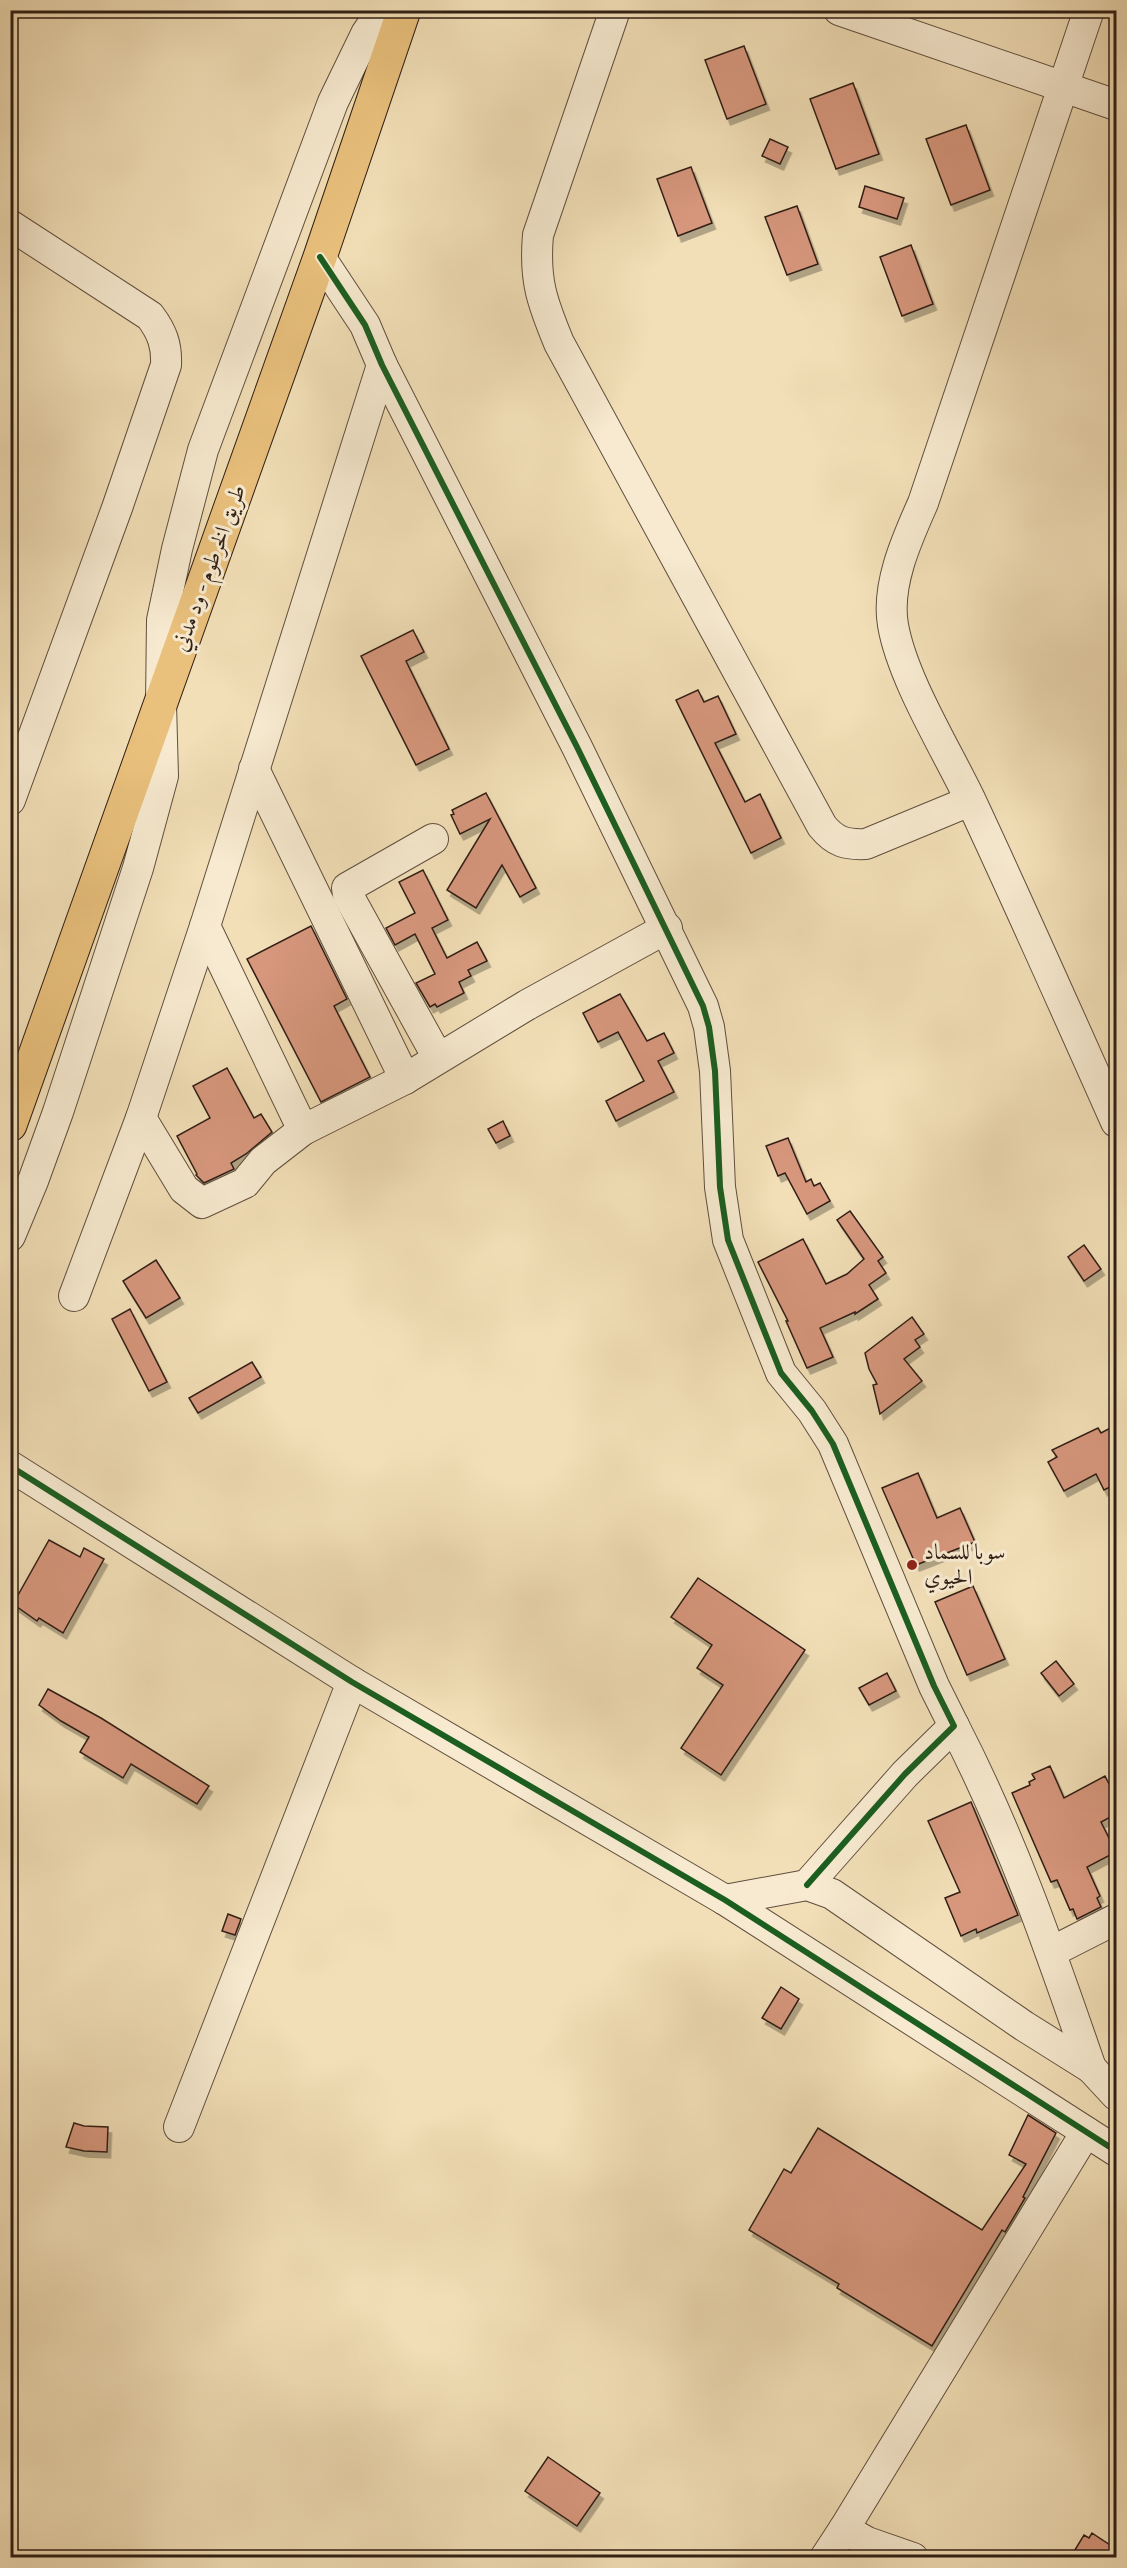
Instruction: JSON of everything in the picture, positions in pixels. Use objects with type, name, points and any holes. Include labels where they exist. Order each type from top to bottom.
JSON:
[{"type":"highway","name":"طريق الخرطوم - ود مدني","points":[[10,1125],[320,257],[404,10]]},
{"type":"street","points":[[10,1236],[54,1122],[138,868],[163,776],[162,620],[177,549],[203,450],[333,102],[366,34],[382,10]]},
{"type":"street","points":[[615,10],[538,235],[536,264],[541,296],[559,343],[822,826],[833,839],[850,845],[866,844],[970,801]]},
{"type":"street","points":[[839,10],[1116,105]]},
{"type":"street","points":[[1089,10],[923,503],[908,537],[892,599],[893,624],[899,647],[914,685],[970,801],[1116,1122]]},
{"type":"street","points":[[10,225],[150,316],[162,332],[167,350],[166,365],[117,508],[10,800]]},
{"type":"street","points":[[320,257],[365,325],[382,365],[699,995],[709,1027],[715,1071],[720,1187],[725,1222],[734,1257],[781,1373],[824,1427],[833,1444],[934,1686],[978,1772],[1012,1850],[1051,1952],[1091,2068]]},
{"type":"street","points":[[74,1296],[141,1118],[205,926],[382,365]]},
{"type":"street","points":[[254,769],[405,1079]]},
{"type":"street","points":[[433,839],[347,888],[348,895],[438,1058]]},
{"type":"street","points":[[205,926],[303,1130]]},
{"type":"street","points":[[141,1118],[184,1189],[202,1203],[245,1183],[263,1161],[303,1130],[405,1079],[527,1005],[667,928]]},
{"type":"street","points":[[10,1466],[352,1682],[725,1900],[1116,2151]]},
{"type":"street","points":[[179,2127],[352,1682]]},
{"type":"street","points":[[807,1886],[906,1774],[954,1726]]},
{"type":"street","points":[[725,1900],[807,1886],[832,1894],[1024,2026],[1091,2068],[1116,2095]]},
{"type":"street","points":[[1051,1952],[1116,1919]]},
{"type":"street","points":[[825,2558],[1086,2132]]},
{"type":"street","points":[[844,2529],[867,2542],[914,2558]]},
{"type":"building","points":[[744,46],[766,104],[727,119],[705,60]]},
{"type":"building","points":[[853,83],[879,154],[836,169],[810,99]]},
{"type":"building","points":[[966,125],[990,190],[951,205],[926,139]]},
{"type":"building","points":[[770,139],[788,147],[780,164],[762,156]]},
{"type":"building","points":[[691,167],[712,223],[678,236],[657,179]]},
{"type":"building","points":[[865,186],[904,198],[897,219],[859,207]]},
{"type":"building","points":[[797,206],[818,264],[787,275],[765,217]]},
{"type":"building","points":[[911,245],[933,304],[902,316],[880,257]]},
{"type":"building","points":[[413,630],[424,652],[406,661],[449,749],[416,765],[361,656]]},
{"type":"building","points":[[698,690],[704,702],[718,696],[736,734],[715,743],[745,802],[760,794],[781,838],[751,853],[676,700]]},
{"type":"building","points":[[486,793],[536,888],[520,897],[502,865],[476,908],[447,890],[490,819],[460,834],[451,815],[454,814],[452,810]]},
{"type":"building","points":[[423,870],[448,920],[432,928],[447,958],[477,942],[487,961],[468,970],[471,976],[459,982],[464,993],[437,1007],[435,1004],[430,1007],[416,983],[435,974],[415,934],[395,945],[386,928],[415,913],[399,882]]},
{"type":"building","points":[[311,926],[347,999],[334,1006],[370,1077],[321,1102],[247,959]]},
{"type":"building","points":[[620,994],[647,1041],[664,1033],[674,1053],[658,1061],[674,1092],[616,1121],[606,1101],[644,1081],[618,1032],[598,1042],[583,1013]]},
{"type":"building","points":[[227,1068],[254,1118],[261,1114],[272,1132],[246,1154],[231,1163],[234,1169],[204,1183],[196,1175],[177,1136],[210,1118],[193,1086]]},
{"type":"building","points":[[503,1121],[510,1136],[496,1143],[488,1129]]},
{"type":"building","points":[[788,1138],[806,1182],[811,1179],[814,1186],[820,1183],[830,1201],[807,1214],[785,1173],[778,1176],[766,1146]]},
{"type":"building","points":[[850,1211],[883,1257],[878,1261],[886,1273],[869,1285],[878,1299],[855,1314],[855,1312],[820,1328],[833,1357],[807,1368],[786,1321],[788,1321],[758,1262],[803,1239],[826,1284],[847,1274],[864,1259],[837,1220]]},
{"type":"building","points":[[1084,1245],[1101,1269],[1084,1281],[1068,1257]]},
{"type":"building","points":[[156,1260],[180,1298],[146,1318],[123,1281]]},
{"type":"building","points":[[130,1309],[167,1382],[149,1391],[112,1319]]},
{"type":"building","points":[[912,1317],[924,1334],[915,1340],[920,1347],[904,1359],[922,1381],[880,1414],[873,1385],[877,1384],[869,1369],[865,1353]]},
{"type":"building","points":[[252,1362],[261,1377],[198,1413],[189,1398]]},
{"type":"building","points":[[1116,1425],[1116,1484],[1104,1490],[1096,1474],[1064,1491],[1048,1462],[1057,1457],[1052,1450],[1098,1428],[1101,1433]]},
{"type":"building","points":[[918,1473],[937,1518],[960,1508],[975,1542],[916,1565],[882,1488]]},
{"type":"building","points":[[49,1540],[80,1557],[84,1548],[104,1559],[63,1633],[39,1618],[37,1621],[13,1604]]},
{"type":"building","points":[[698,1578],[805,1650],[721,1775],[681,1748],[723,1685],[697,1668],[712,1645],[671,1617]]},
{"type":"building","points":[[973,1586],[1005,1659],[967,1675],[935,1602]]},
{"type":"building","points":[[1056,1661],[1074,1684],[1059,1696],[1041,1673]]},
{"type":"building","points":[[887,1673],[896,1691],[869,1705],[859,1688]]},
{"type":"building","points":[[48,1689],[101,1718],[209,1786],[197,1804],[131,1764],[123,1778],[80,1752],[89,1737],[39,1705]]},
{"type":"building","points":[[1050,1766],[1064,1798],[1105,1776],[1116,1798],[1116,1814],[1101,1822],[1116,1852],[1087,1867],[1100,1896],[1097,1898],[1101,1907],[1077,1919],[1073,1909],[1070,1910],[1057,1880],[1051,1882],[1012,1793],[1030,1785],[1029,1782],[1035,1779],[1032,1774]]},
{"type":"building","points":[[971,1802],[1018,1915],[977,1933],[976,1929],[961,1936],[945,1898],[960,1892],[928,1821]]},
{"type":"building","points":[[228,1914],[241,1919],[235,1935],[222,1931]]},
{"type":"building","points":[[781,1987],[799,1999],[781,2029],[762,2018]]},
{"type":"building","points":[[1028,2115],[1056,2133],[1023,2197],[1025,2198],[1005,2232],[1002,2230],[932,2346],[837,2288],[839,2284],[749,2230],[784,2169],[791,2173],[818,2128],[982,2230],[1026,2164],[1009,2155]]},
{"type":"building","points":[[74,2123],[84,2126],[108,2127],[107,2152],[66,2147]]},
{"type":"building","points":[[548,2457],[600,2493],[577,2526],[525,2491]]},
{"type":"building","points":[[1092,2533],[1116,2549],[1116,2558],[1070,2558],[1084,2535],[1089,2538]]},
{"type":"cycle path","points":[[320,257],[365,325],[382,365],[577,747],[703,1006],[709,1027],[715,1071],[720,1187],[728,1240],[781,1373],[812,1411],[833,1444],[934,1686],[954,1726],[905,1774],[807,1885]]},
{"type":"cycle path","points":[[10,1466],[352,1682],[725,1900],[1116,2151]]},
{"type":"place","name":"سوبا للسماد الحيوي","points":[[912,1565]]}]
